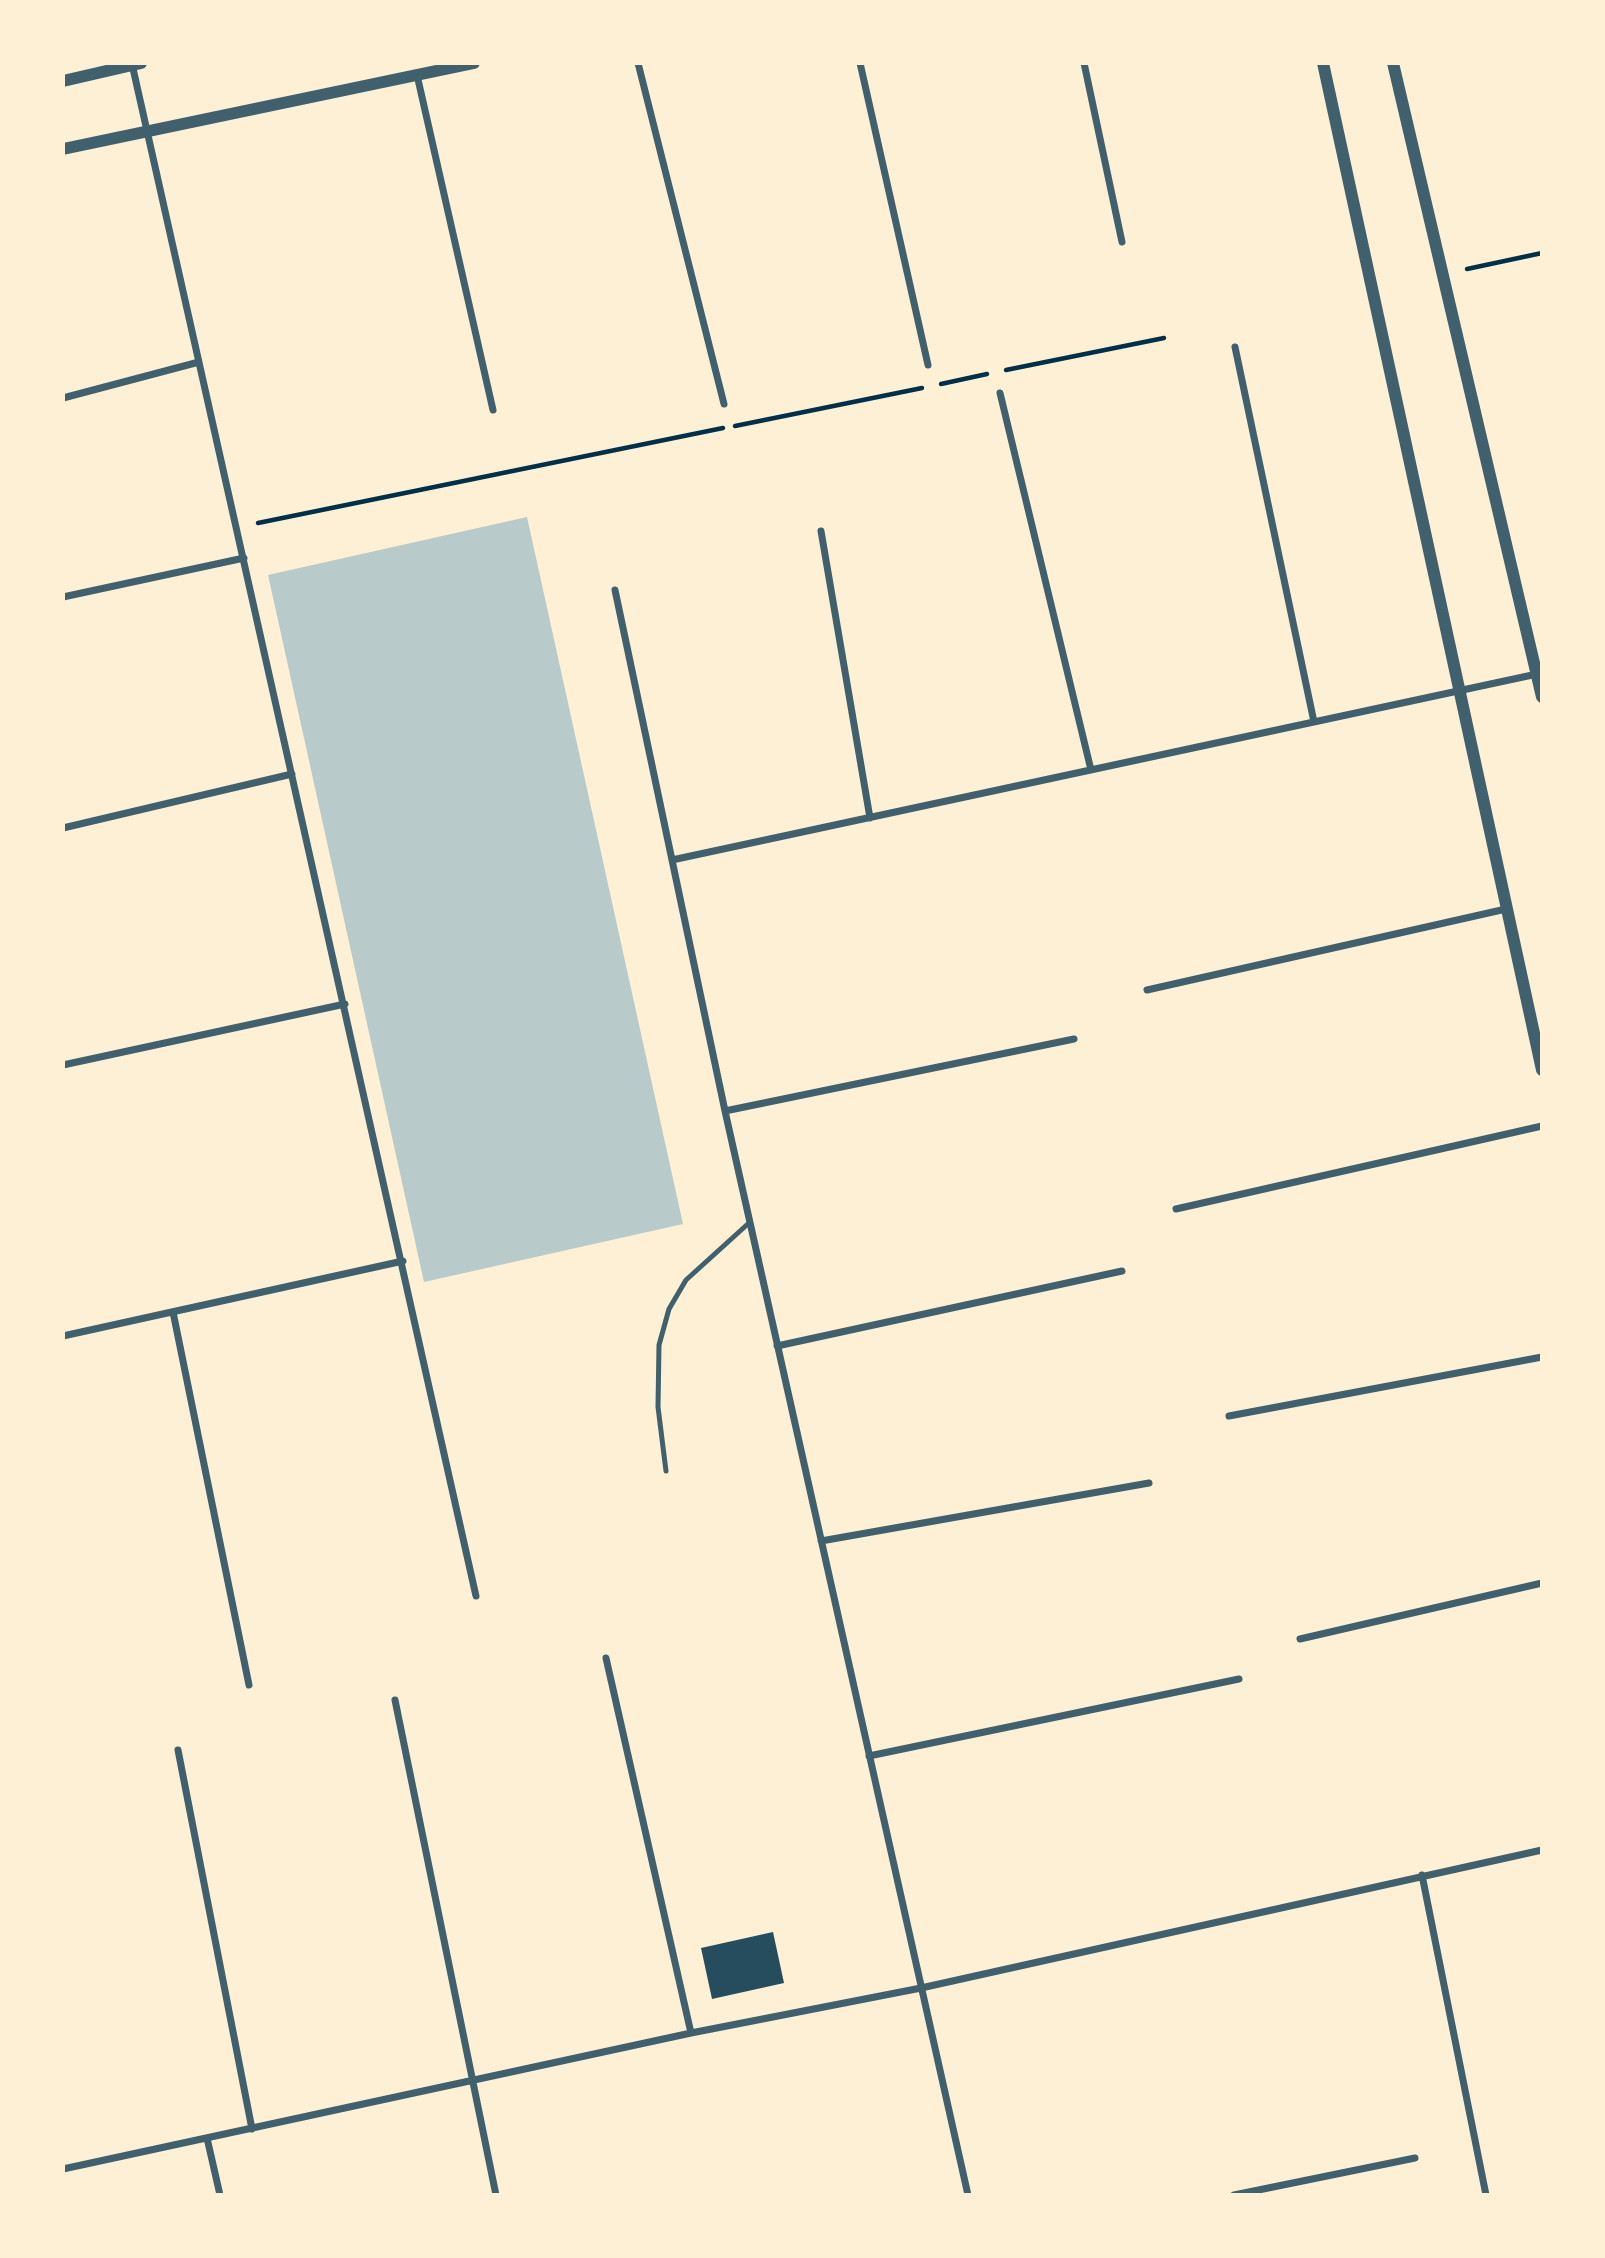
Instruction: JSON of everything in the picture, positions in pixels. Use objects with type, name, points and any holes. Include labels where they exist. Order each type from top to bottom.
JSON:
[{"type":"street","points":[[63,149],[474,63]]},
{"type":"street","points":[[638,63],[724,404]]},
{"type":"street","points":[[860,63],[928,365]]},
{"type":"street","points":[[1084,63],[1122,242]]},
{"type":"street","points":[[1323,63],[1507,909],[1538,1030],[1542,1070]]},
{"type":"street","points":[[1393,63],[1539,673],[1542,697]]},
{"type":"street","points":[[63,80],[135,64],[476,1596]]},
{"type":"street","points":[[417,75],[493,410]]},
{"type":"street","points":[[1235,347],[1314,722]]},
{"type":"street","points":[[63,398],[200,362]]},
{"type":"street","points":[[1000,393],[1091,770]]},
{"type":"street","points":[[821,531],[870,818]]},
{"type":"street","points":[[63,597],[244,558]]},
{"type":"street","points":[[615,590],[725,1111],[968,2195]]},
{"type":"street","points":[[672,860],[1539,673]]},
{"type":"street","points":[[63,828],[292,774]]},
{"type":"street","points":[[1147,990],[1507,909]]},
{"type":"street","points":[[63,1065],[345,1004]]},
{"type":"street","points":[[725,1111],[1074,1039]]},
{"type":"street","points":[[1177,1209],[1542,1126]]},
{"type":"street","points":[[63,1336],[403,1261]]},
{"type":"street","points":[[777,1346],[1122,1271]]},
{"type":"street","points":[[173,1311],[249,1685]]},
{"type":"street","points":[[1229,1416],[1542,1357]]},
{"type":"street","points":[[821,1541],[1149,1483]]},
{"type":"street","points":[[1300,1639],[1542,1583]]},
{"type":"street","points":[[606,1658],[691,2033]]},
{"type":"street","points":[[869,1756],[1239,1679]]},
{"type":"street","points":[[395,1700],[496,2195]]},
{"type":"street","points":[[178,1750],[252,2129]]},
{"type":"street","points":[[63,2169],[691,2033],[920,1988],[1542,1850]]},
{"type":"street","points":[[1422,1875],[1486,2195]]},
{"type":"street","points":[[207,2138],[220,2195]]},
{"type":"street","points":[[1234,2195],[1415,2158]]},
{"type":"lane","points":[[666,1471],[659,1407],[659,1345],[669,1309],[686,1280],[750,1222]]},
{"type":"path","points":[[1443,275],[1542,253]]},
{"type":"path","points":[[237,527],[1164,338]]},
{"type":"shaded area","points":[[527,517],[683,1224],[424,1282],[268,575]]},
{"type":"building","points":[[773,1932],[784,1983],[712,1999],[701,1948]]}]
